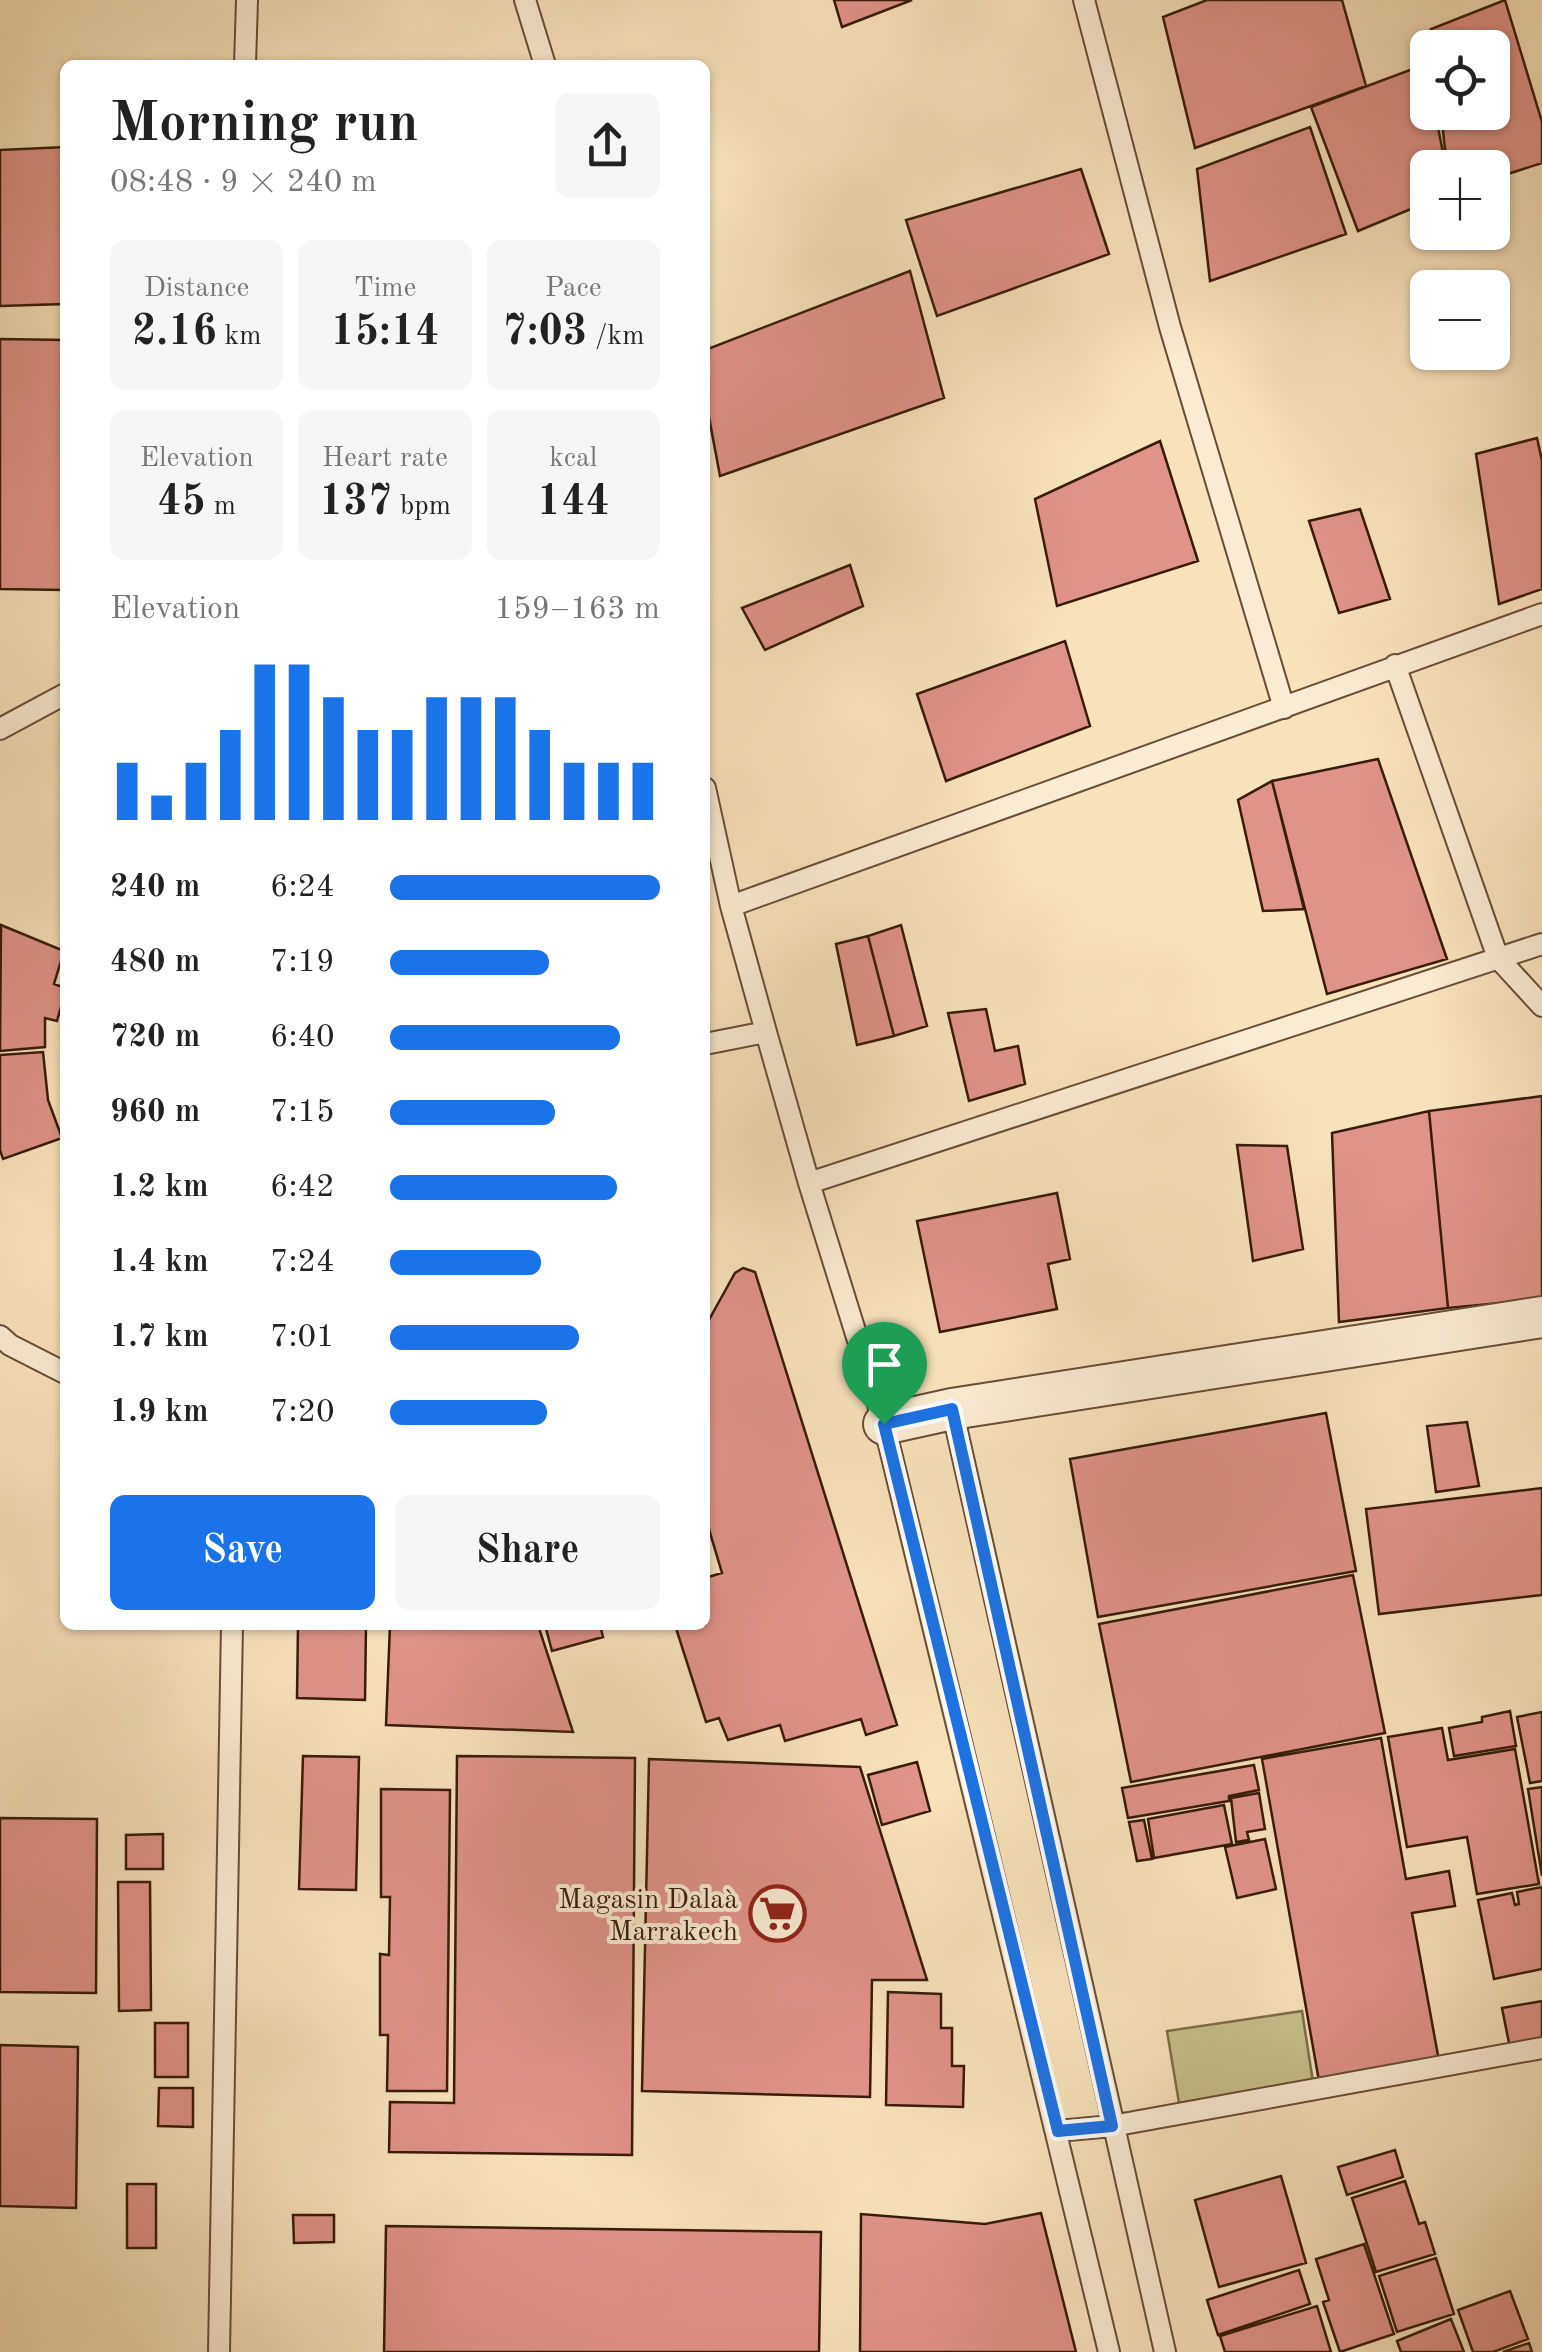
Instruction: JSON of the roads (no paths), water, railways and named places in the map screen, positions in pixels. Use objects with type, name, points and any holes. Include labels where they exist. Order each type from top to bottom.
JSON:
[{"type":"street","points":[[884,1424],[952,1409],[1542,1316]]},
{"type":"lane","points":[[244,60],[247,0]]},
{"type":"lane","points":[[525,0],[543,60]]},
{"type":"lane","points":[[1084,0],[1170,327],[1284,708]]},
{"type":"lane","points":[[730,906],[1542,614]]},
{"type":"lane","points":[[1395,665],[1498,958],[1542,1006]]},
{"type":"lane","points":[[0,729],[60,697]]},
{"type":"lane","points":[[710,812],[730,906],[809,1184],[884,1424],[1109,2352]]},
{"type":"lane","points":[[809,1184],[1542,944]]},
{"type":"lane","points":[[710,1043],[766,1032]]},
{"type":"lane","points":[[0,1336],[60,1370]]},
{"type":"lane","points":[[952,1409],[1165,2352]]},
{"type":"lane","points":[[218,2352],[232,1630]]},
{"type":"lane","points":[[1058,2131],[1112,2126],[1542,2048]]},
{"type":"place","name":"Magasin Dalaà Marrakech","points":[[777,1914]]}]
